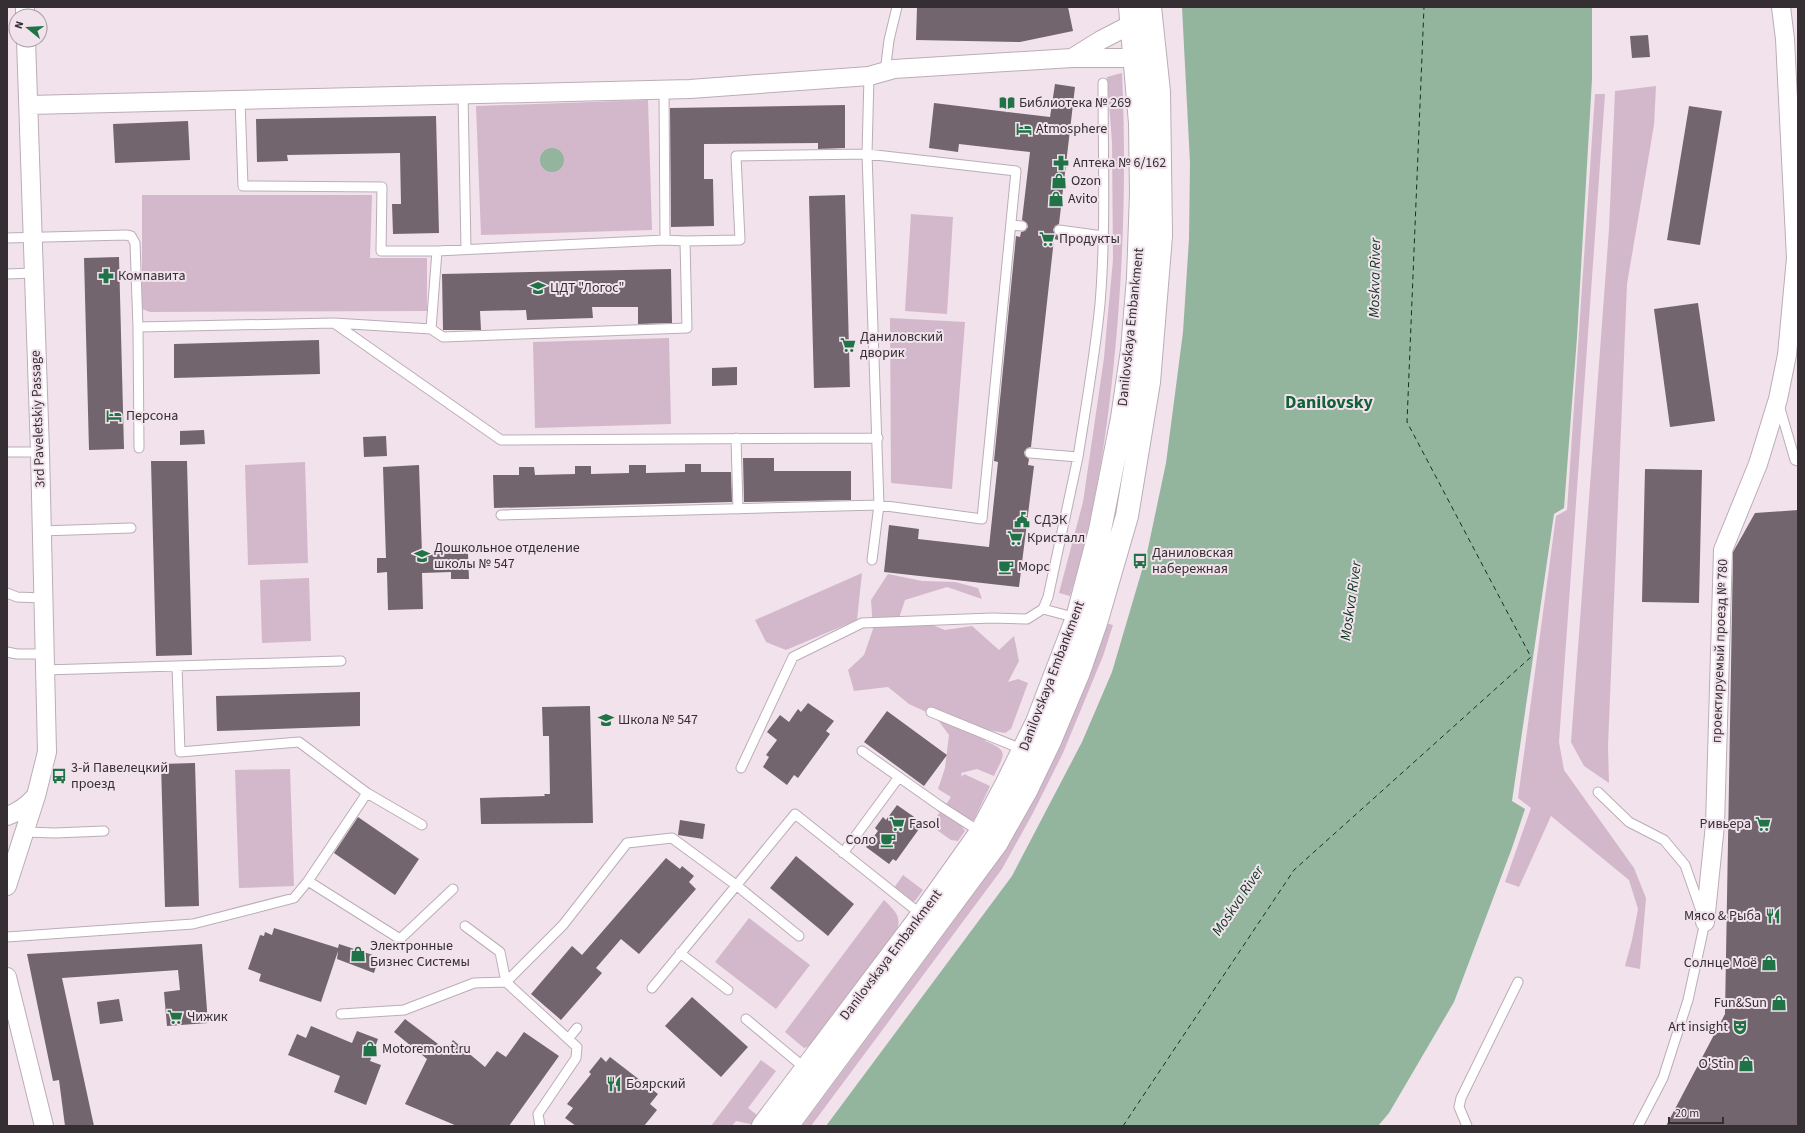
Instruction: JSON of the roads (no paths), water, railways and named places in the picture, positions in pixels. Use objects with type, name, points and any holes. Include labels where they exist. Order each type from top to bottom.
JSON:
[{"type":"main road","name":"Danilovskaya Embankment","points":[[787,1126],[988,838],[1027,789],[1050,741],[1079,672],[1096,623],[1127,516],[1149,382],[1161,236],[1159,92],[1150,7]]},
{"type":"main road","name":"Danilovskaya Embankment","points":[[988,838],[1037,722],[1077,618],[1100,530],[1122,418],[1132,350],[1138,278],[1141,194],[1140,123],[1131,16]]},
{"type":"main road","name":"Danilovskaya Embankment","points":[[763,1126],[806,1069],[929,921]]},
{"type":"street","name":"проектируемый проезд № 780","points":[[1705,922],[1715,826],[1723,550],[1758,464],[1778,399],[1787,355],[1796,258],[1793,114],[1781,7]]},
{"type":"street","points":[[1072,58],[1101,40],[1131,16]]},
{"type":"street","name":"3rd Paveletskiy Passage","points":[[26,48],[40,452],[47,752],[36,796]]},
{"type":"street","points":[[29,105],[664,89],[877,74],[894,69],[1072,58],[1135,58]]},
{"type":"street","points":[[7,816],[17,813],[29,804],[36,796]]},
{"type":"street","points":[[7,886],[36,796]]},
{"type":"street","points":[[7,977],[44,1126]]},
{"type":"lane","points":[[872,560],[879,505],[878,438],[867,154],[877,74],[889,40],[897,7]]},
{"type":"lane","points":[[741,768],[793,657],[862,623],[992,618],[1027,620],[1043,609],[1048,597],[1078,456],[1090,386],[1100,304],[1103,236],[1103,83]]},
{"type":"lane","points":[[664,89],[665,240]]},
{"type":"lane","points":[[463,94],[466,250]]},
{"type":"lane","points":[[240,100],[243,186],[382,187],[381,251],[466,250],[665,240],[740,240],[736,156],[867,154],[1016,171],[991,448],[982,519],[879,505],[501,515]]},
{"type":"lane","points":[[1011,225],[1022,226]]},
{"type":"lane","points":[[1058,230],[1103,236]]},
{"type":"lane","points":[[7,238],[131,236],[135,243],[138,327],[139,448]]},
{"type":"lane","points":[[138,327],[334,323],[430,329],[442,337],[687,328],[685,241]]},
{"type":"lane","points":[[430,329],[437,251]]},
{"type":"lane","points":[[7,274],[34,273]]},
{"type":"lane","points":[[334,323],[501,440],[878,438]]},
{"type":"lane","points":[[1778,399],[1795,460],[1798,461]]},
{"type":"lane","points":[[736,438],[738,509]]},
{"type":"lane","points":[[7,452],[40,452]]},
{"type":"lane","points":[[1030,453],[1078,456]]},
{"type":"lane","points":[[41,531],[131,528]]},
{"type":"lane","points":[[7,593],[17,597],[43,598]]},
{"type":"lane","points":[[1043,609],[1077,618]]},
{"type":"lane","points":[[7,652],[45,662],[177,666],[341,661]]},
{"type":"lane","points":[[177,666],[180,752],[299,742],[367,793],[422,825]]},
{"type":"lane","points":[[931,712],[1024,750]]},
{"type":"lane","points":[[862,750],[940,806],[988,838]]},
{"type":"lane","points":[[844,853],[899,777]]},
{"type":"lane","points":[[1598,792],[1629,822],[1664,840],[1685,865],[1705,922],[1688,1000],[1663,1078],[1638,1126]]},
{"type":"lane","points":[[7,937],[193,924],[294,898],[308,881],[367,793]]},
{"type":"lane","points":[[652,988],[795,814],[929,921]]},
{"type":"lane","points":[[25,832],[55,833],[104,831]]},
{"type":"lane","points":[[341,1014],[404,1010],[474,983],[506,982],[564,925],[626,843],[672,838],[736,886],[798,936]]},
{"type":"lane","points":[[308,881],[400,939],[453,889]]},
{"type":"lane","points":[[465,926],[500,952],[506,982],[577,1047],[576,1058],[538,1114],[540,1126]]},
{"type":"lane","points":[[680,953],[728,990]]},
{"type":"lane","points":[[1467,1126],[1459,1107],[1461,1098],[1518,982]]},
{"type":"lane","points":[[746,1019],[806,1069]]},
{"type":"lane","points":[[568,1039],[577,1028]]},
{"type":"water","name":"Moskva River","points":[[1182,7],[1592,7],[1592,79],[1577,337],[1564,508],[1554,514],[1512,801],[1525,809],[1512,848],[1454,1002],[1389,1113],[1378,1126],[826,1126],[1012,876],[1082,742],[1112,672],[1147,553],[1166,463],[1183,332],[1189,239],[1190,163]]},
{"type":"water","points":[[552,148],[560,152],[564,160],[560,168],[552,172],[544,168],[540,160],[544,152]]},
{"type":"place","name":"Библиотека № 269","points":[[1007,103]]},
{"type":"place","name":"Atmosphere","points":[[1024,129]]},
{"type":"place","name":"Аптека № 6/162","points":[[1061,163]]},
{"type":"place","name":"Ozon","points":[[1059,181]]},
{"type":"place","name":"Avito","points":[[1056,199]]},
{"type":"place","name":"Продукты","points":[[1047,239]]},
{"type":"place","name":"Компавита","points":[[106,276]]},
{"type":"place","name":"ЦДТ \"Логос\"","points":[[538,288]]},
{"type":"place","name":"Даниловский дворик","points":[[848,345]]},
{"type":"place","name":"Персона","points":[[114,416]]},
{"type":"place","name":"СДЭК","points":[[1022,520]]},
{"type":"place","name":"Кристалл","points":[[1015,538]]},
{"type":"place","name":"Дошкольное отделение школы № 547","points":[[422,556]]},
{"type":"place","name":"Даниловская набережная","points":[[1140,561]]},
{"type":"place","name":"Морс","points":[[1006,567]]},
{"type":"place","name":"Школа № 547","points":[[606,720]]},
{"type":"place","name":"3-й Павелецкий проезд","points":[[59,776]]},
{"type":"place","name":"Fasol","points":[[897,824]]},
{"type":"place","name":"Ривьера","points":[[1763,824]]},
{"type":"place","name":"Соло","points":[[888,840]]},
{"type":"place","name":"Мясо & Рыба","points":[[1773,916]]},
{"type":"place","name":"Электронные Бизнес Системы","points":[[358,954]]},
{"type":"place","name":"Солнце Моё","points":[[1769,963]]},
{"type":"place","name":"Fun&Sun","points":[[1779,1003]]},
{"type":"place","name":"Чижик","points":[[175,1017]]},
{"type":"place","name":"Art insight","points":[[1740,1027]]},
{"type":"place","name":"Motoremont.ru","points":[[370,1049]]},
{"type":"place","name":"O'Stin","points":[[1746,1064]]},
{"type":"place","name":"Боярский","points":[[614,1084]]},
{"type":"district","name":"Danilovsky","points":[[1329,402]]}]
